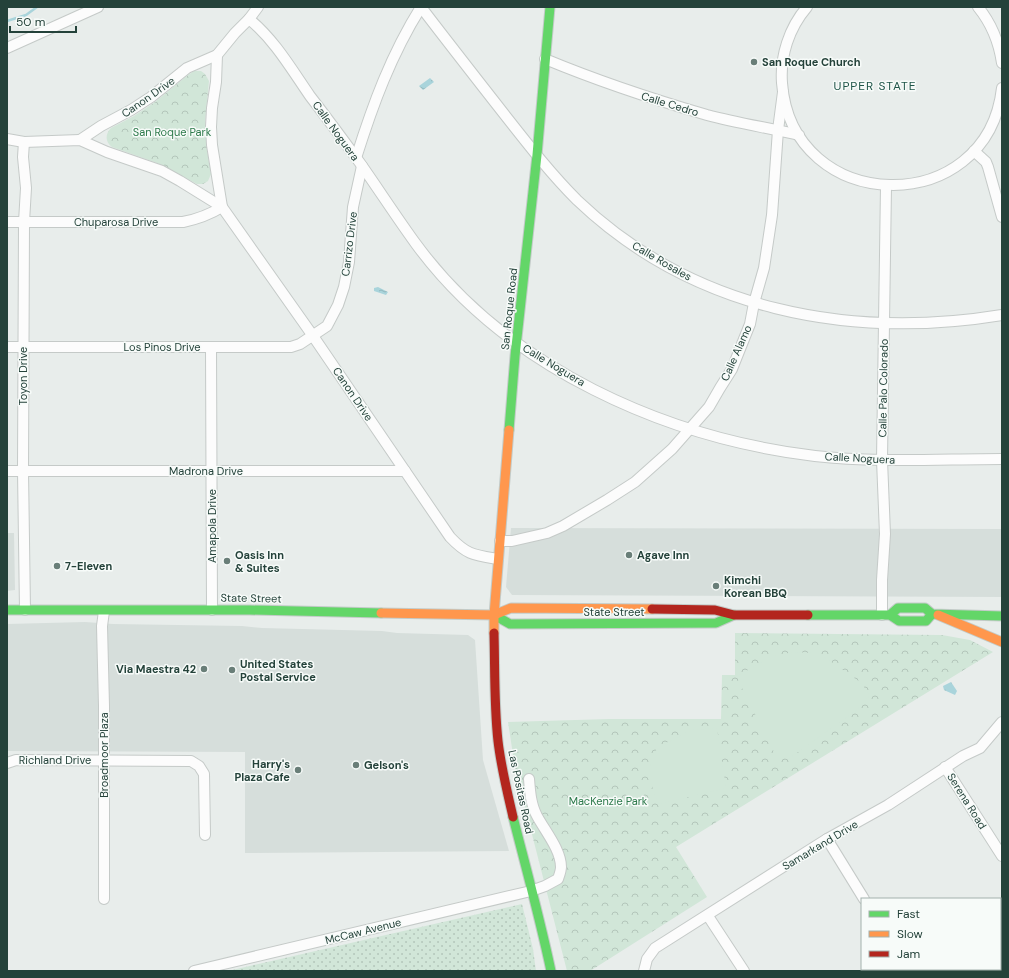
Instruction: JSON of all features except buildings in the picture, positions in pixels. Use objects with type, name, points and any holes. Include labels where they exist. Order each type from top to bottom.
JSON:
[{"type":"main road","name":"San Roque Road","points":[[494,615],[517,343],[537,155],[550,7]]},
{"type":"main road","name":"State Street","points":[[7,610],[212,610],[494,615],[511,608],[715,610],[734,615],[886,615],[898,621],[926,621],[934,614]]},
{"type":"main road","name":"State Street","points":[[886,615],[898,608],[925,608],[934,614],[1002,616]]},
{"type":"main road","points":[[934,614],[986,634],[1002,642]]},
{"type":"main road","name":"State Street","points":[[494,615],[510,624],[716,623],[734,615]]},
{"type":"main road","name":"Las Positas Road","points":[[494,615],[496,717],[502,770],[531,891],[541,925],[550,971]]},
{"type":"street","points":[[7,48],[98,7]]},
{"type":"street","name":"Canon Drive","points":[[80,140],[151,97],[187,68],[217,55],[235,32],[249,19],[258,7]]},
{"type":"street","name":"Calle Rosales","points":[[422,7],[537,155],[578,200],[607,226],[626,240],[679,272],[707,286],[754,303],[823,318],[884,323],[960,320],[1002,315]]},
{"type":"street","name":"Carrizo Drive","points":[[313,336],[324,329],[330,321],[344,287],[349,262],[359,162],[368,120],[393,57],[422,7]]},
{"type":"street","points":[[806,7],[797,20],[786,48],[783,63],[783,92],[790,118],[799,135],[813,152],[834,170],[859,181],[886,186],[900,186],[927,181],[952,169],[974,151],[985,136],[994,119],[1002,88]]},
{"type":"street","points":[[978,7],[992,30],[1000,50],[1002,63]]},
{"type":"street","name":"Calle Noguera","points":[[249,19],[260,28],[278,51],[359,162],[406,231],[440,275],[459,296],[481,315],[517,343],[547,363],[604,395],[664,420],[726,439],[770,449],[815,456],[882,460],[1002,459]]},
{"type":"street","name":"Canon Drive","points":[[217,55],[216,82],[211,127],[212,145],[222,207]]},
{"type":"street","name":"Calle Cedro","points":[[545,59],[617,87],[653,99],[708,115],[799,135]]},
{"type":"street","name":"Calle Alamo","points":[[500,540],[512,541],[547,533],[597,507],[634,482],[654,466],[672,449],[709,407],[732,369],[750,324],[754,303],[764,268],[772,215],[778,130],[783,92]]},
{"type":"street","name":"Canon Drive","points":[[7,139],[24,142],[80,140],[107,152],[162,171],[222,207],[313,336],[450,537],[461,548],[478,556],[498,559]]},
{"type":"street","name":"Toyon Drive","points":[[24,142],[23,157],[26,188],[24,222],[23,347],[25,610]]},
{"type":"street","points":[[974,151],[986,162],[1002,217]]},
{"type":"street","name":"Calle Palo Colorado","points":[[886,186],[882,460],[885,534],[882,580],[886,615]]},
{"type":"street","name":"Chuparosa Drive","points":[[7,222],[183,222],[210,215],[222,207]]},
{"type":"street","name":"Los Pinos Drive","points":[[7,347],[291,347],[300,344],[313,336]]},
{"type":"street","name":"Amapola Drive","points":[[211,347],[212,610]]},
{"type":"street","name":"Madrona Drive","points":[[7,471],[405,471]]},
{"type":"street","name":"Broadmoor Plaza","points":[[104,611],[102,626],[104,706],[104,899]]},
{"type":"street","name":"Samarkand Drive","points":[[644,971],[647,959],[656,948],[827,840],[888,805],[945,767],[980,748],[1002,722]]},
{"type":"street","name":"Richland Drive","points":[[7,763],[16,760],[186,761],[196,763],[204,774],[204,835]]},
{"type":"street","name":"Serena Road","points":[[945,767],[1002,856]]},
{"type":"street","name":"McCaw Avenue","points":[[194,971],[531,891],[558,879],[561,868],[559,857],[553,843],[536,815],[530,794],[529,779]]},
{"type":"street","points":[[827,840],[863,898]]},
{"type":"street","points":[[708,916],[744,971]]},
{"type":"shaded area","points":[[511,528],[1002,529],[1002,597],[512,595],[506,587]]},
{"type":"shaded area","points":[[7,533],[14,533],[15,590],[7,591]]},
{"type":"shaded area","points":[[85,622],[113,624],[242,626],[262,628],[468,635],[475,640],[483,760],[509,851],[245,853],[245,752],[7,751],[7,624]]},
{"type":"green space","name":"San Roque Park","points":[[194,71],[201,71],[205,74],[209,81],[205,121],[207,150],[211,174],[208,181],[203,184],[197,184],[157,163],[112,147],[107,140],[108,133],[111,128],[134,116],[155,102]]},
{"type":"green space","name":"MacKenzie Park","points":[[735,633],[942,635],[970,640],[993,652],[676,847],[707,897],[590,971],[567,971],[515,768],[508,722],[609,719],[721,719],[722,675],[735,675]]},
{"type":"green space","points":[[794,652],[812,653],[824,657],[860,682],[870,695],[857,710],[788,759],[776,756],[738,680],[739,675],[773,656]]},
{"type":"green space","points":[[717,728],[726,788],[659,804],[653,789],[650,773],[650,766],[655,751],[661,745],[689,731]]},
{"type":"green space","points":[[522,904],[533,949],[536,971],[228,971]]},
{"type":"water","points":[[430,78],[434,82],[423,90],[419,86]]},
{"type":"water","points":[[378,287],[388,292],[386,295],[374,291],[374,288]]},
{"type":"water","points":[[951,682],[957,691],[955,695],[944,690],[943,686]]},
{"type":"waterway","points":[[7,21],[26,15],[37,7]]},
{"type":"traffic: fast","points":[[509,430],[515,356],[537,155],[550,7]]},
{"type":"traffic: fast","points":[[890,615],[898,608],[925,608],[932,614],[1002,616]]},
{"type":"traffic: fast","points":[[7,610],[250,610],[381,613]]},
{"type":"traffic: fast","points":[[808,615],[890,615],[899,621],[926,621],[932,614]]},
{"type":"traffic: fast","points":[[494,615],[510,624],[716,623],[734,615]]},
{"type":"traffic: fast","points":[[513,817],[538,913],[551,971]]},
{"type":"traffic: slow","points":[[494,633],[494,615],[509,430]]},
{"type":"traffic: slow","points":[[381,613],[494,615],[511,608],[652,609]]},
{"type":"traffic: slow","points":[[938,615],[1002,642]]},
{"type":"traffic: jam","points":[[652,609],[715,610],[734,615],[808,615]]},
{"type":"traffic: jam","points":[[494,633],[495,700],[498,741],[502,770],[513,817]]},
{"type":"place","name":"San Roque Church","points":[[754,62]]},
{"type":"place","name":"Agave Inn","points":[[629,555]]},
{"type":"place","name":"Oasis Inn & Suites","points":[[227,561]]},
{"type":"place","name":"7-Eleven","points":[[57,566]]},
{"type":"place","name":"Kimchi Korean BBQ","points":[[716,586]]},
{"type":"place","name":"Via Maestra 42","points":[[204,669]]},
{"type":"place","name":"United States Postal Service","points":[[232,670]]},
{"type":"place","name":"Gelson's","points":[[356,765]]},
{"type":"place","name":"Harry's Plaza Cafe","points":[[298,770]]},
{"type":"district","name":"UPPER STATE","points":[[875,86]]}]
